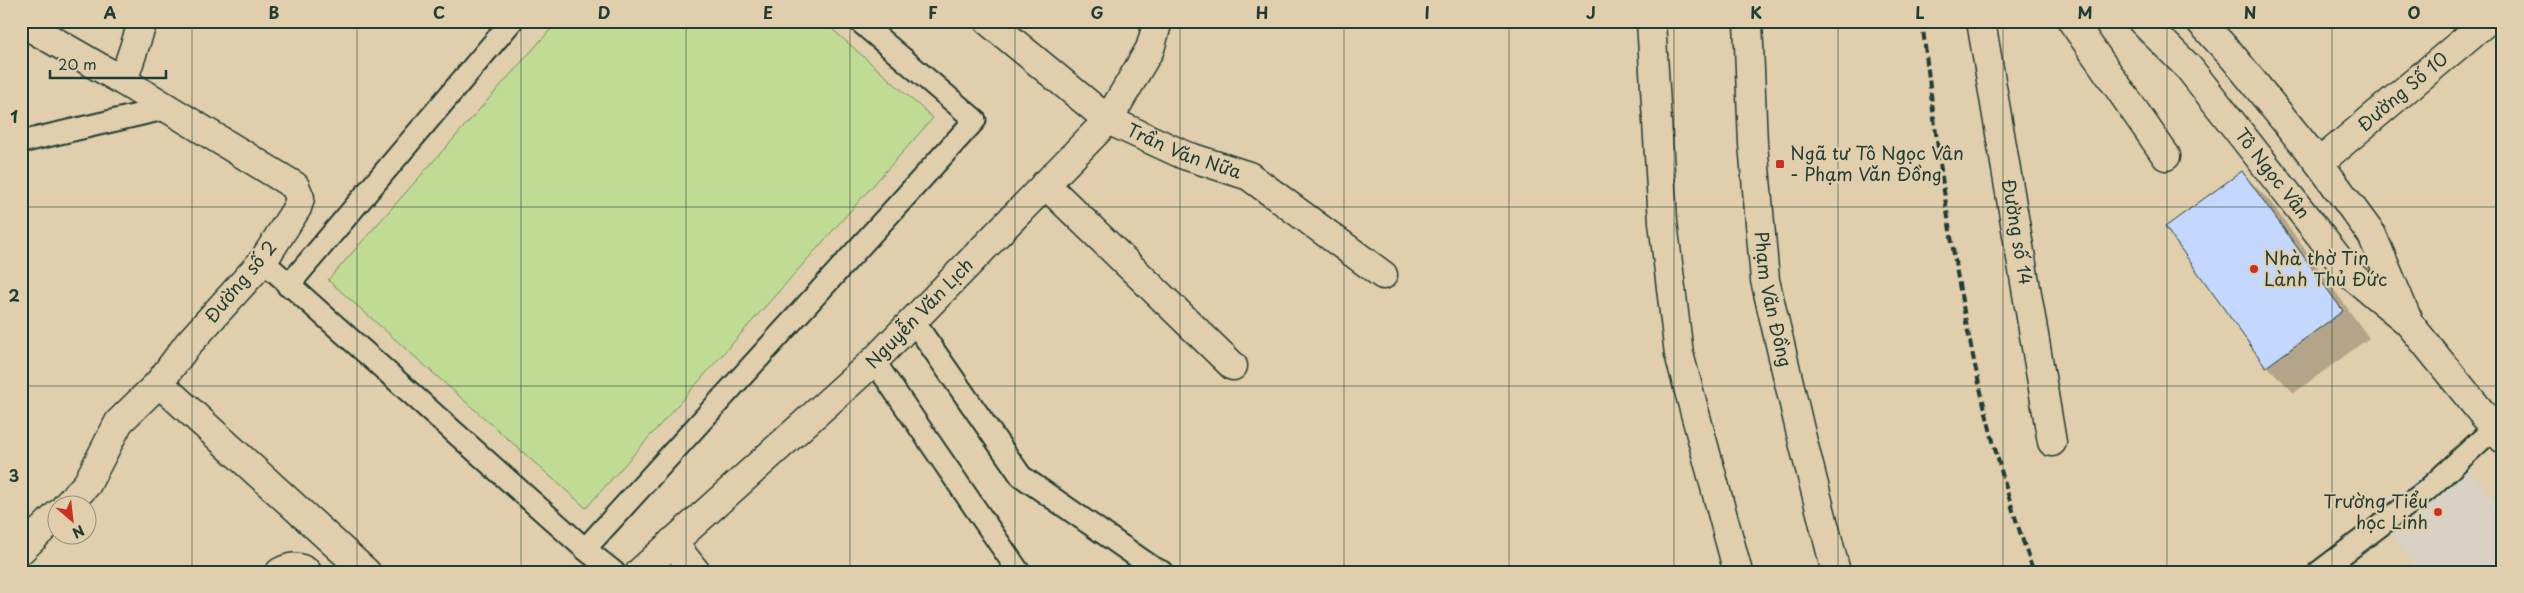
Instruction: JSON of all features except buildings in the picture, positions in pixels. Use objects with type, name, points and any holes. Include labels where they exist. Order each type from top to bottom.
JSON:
[{"type":"main road","points":[[123,81],[143,21]]},
{"type":"main road","name":"Trần Văn Nữa","points":[[988,21],[1108,120],[1184,155],[1249,176],[1383,274]]},
{"type":"main road","name":"Nguyễn Văn Lịch","points":[[640,572],[874,361],[912,319],[1108,120],[1150,49],[1158,21]]},
{"type":"main road","points":[[1651,21],[1663,222],[1679,354],[1738,572]]},
{"type":"main road","name":"Phạm Văn Đồng","points":[[1748,21],[1753,144],[1765,280],[1836,572]]},
{"type":"main road","name":"Đường số 14","points":[[1981,21],[2052,442]]},
{"type":"main road","points":[[2072,21],[2166,156]]},
{"type":"main road","name":"Tô Ngọc Vân","points":[[2142,21],[2189,68],[2352,276],[2408,322],[2498,434]]},
{"type":"main road","name":"Tô Ngọc Vân","points":[[2200,21],[2233,57],[2319,164],[2372,235],[2408,322]]},
{"type":"main road","name":"Đường Số 10","points":[[2319,164],[2487,21]]},
{"type":"main road","name":"Đường số 2","points":[[21,22],[123,81],[295,186],[300,198],[297,208],[263,261],[188,344],[159,383],[119,422],[87,484],[76,496]]},
{"type":"main road","points":[[1045,184],[1233,366]]},
{"type":"main road","points":[[159,383],[366,572]]},
{"type":"main road","points":[[21,550],[48,524]]},
{"type":"main road","points":[[672,542],[696,572]]},
{"type":"main road","points":[[280,572],[290,567],[301,568],[306,572]]},
{"type":"lane","points":[[288,286],[512,21]]},
{"type":"lane","points":[[585,549],[975,120],[859,21]]},
{"type":"lane","points":[[21,142],[168,108]]},
{"type":"lane","points":[[263,261],[288,286],[585,549],[614,572]]},
{"type":"lane","points":[[912,319],[1022,476],[1152,567],[1162,572]]},
{"type":"lane","points":[[874,361],[1019,572]]},
{"type":"lane","points":[[2319,572],[2498,434]]},
{"type":"shaded area","name":"Trường Tiểu học Linh","points":[[2456,451],[2503,514],[2503,572],[2419,572],[2374,510]]},
{"type":"green space","points":[[558,21],[823,21],[933,118],[586,508],[328,280]]},
{"type":"railway","points":[[1922,21],[1950,230],[1976,369],[1992,438],[2011,505],[2034,572]]},
{"type":"place","name":"Ngã tư Tô Ngọc Vân - Phạm Văn Đồng","points":[[1780,164]]},
{"type":"place","name":"Nhà thờ Tin Lành Thủ Đức","points":[[2254,269]]},
{"type":"place","name":"Trường Tiểu học Linh","points":[[2438,512]]}]
